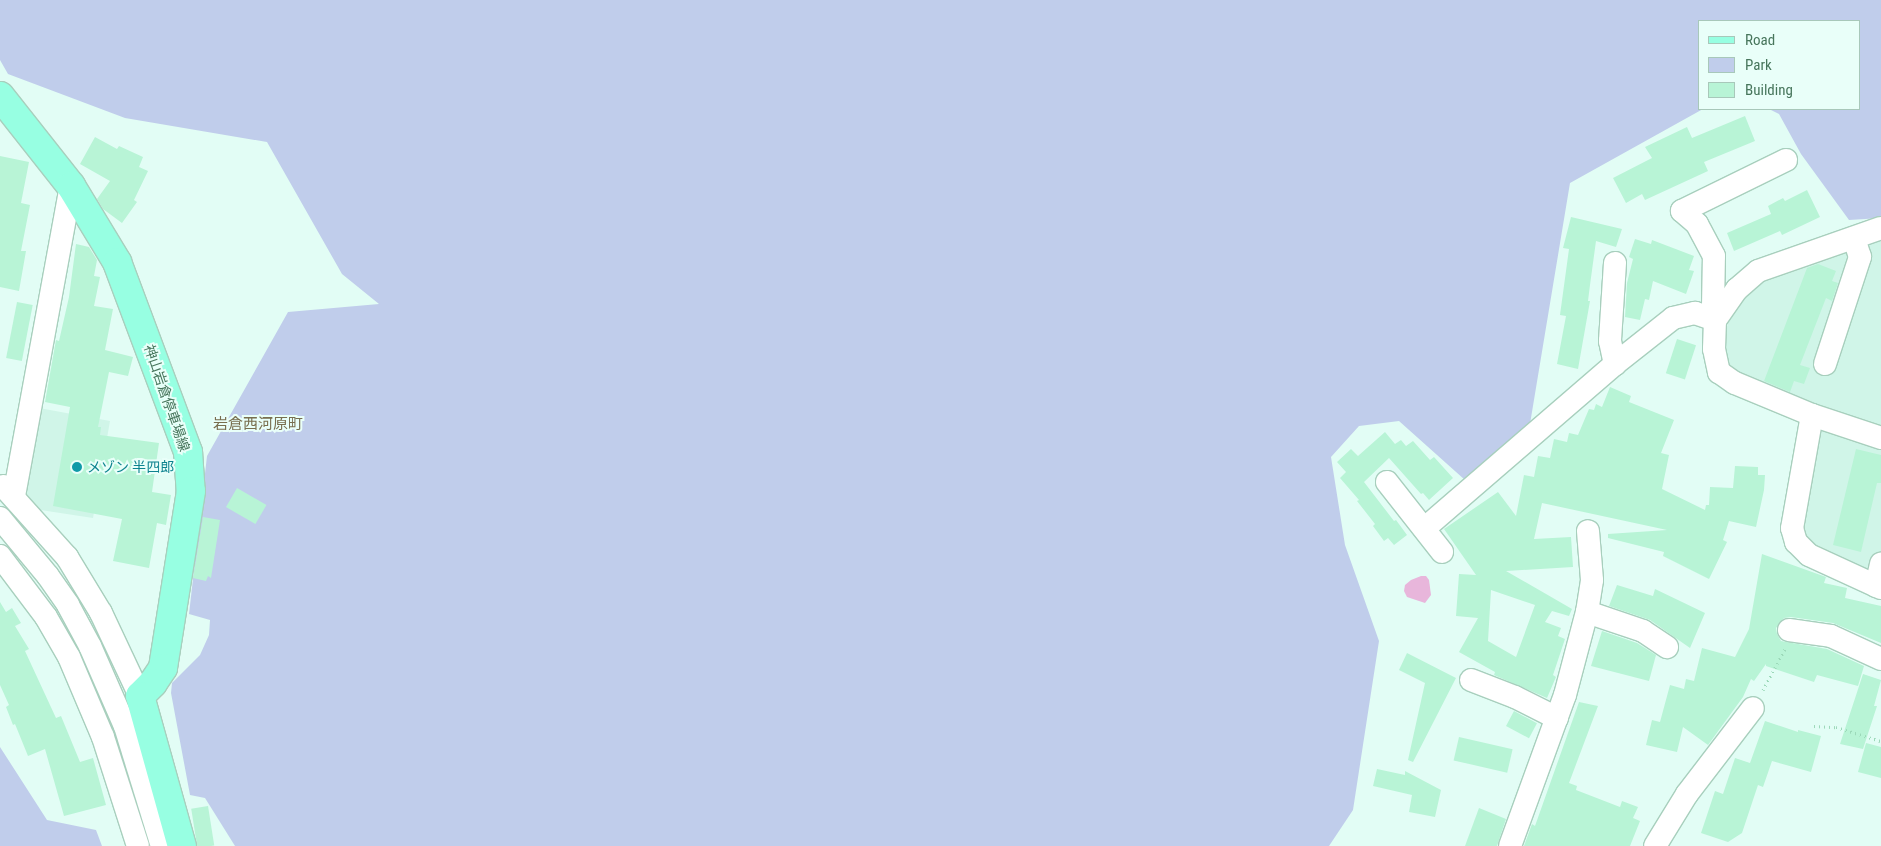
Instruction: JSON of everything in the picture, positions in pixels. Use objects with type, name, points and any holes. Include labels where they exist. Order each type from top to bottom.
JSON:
[{"type":"main road","name":"神山岩倉停車場線","points":[[0,96],[71,186],[117,262],[188,452],[191,491],[163,668],[153,683],[140,696]]},
{"type":"main road","points":[[140,696],[182,846]]},
{"type":"street","points":[[1786,160],[1682,211],[1697,224],[1714,256],[1714,349],[1719,372],[1735,384],[1812,415],[1881,438]]},
{"type":"street","points":[[71,186],[7,490],[68,557],[101,613],[140,696]]},
{"type":"street","points":[[1715,320],[1736,289],[1758,272],[1881,228]]},
{"type":"street","points":[[1825,364],[1860,257],[1854,238]]},
{"type":"street","points":[[1615,264],[1610,341],[1615,364]]},
{"type":"street","points":[[1425,528],[1615,364],[1674,318],[1695,313],[1715,320]]},
{"type":"street","points":[[1812,415],[1792,528],[1796,542],[1809,555],[1878,587],[1881,564]]},
{"type":"street","points":[[1387,482],[1442,552]]},
{"type":"street","points":[[0,518],[48,576],[68,605],[90,646],[125,726],[162,846]]},
{"type":"street","points":[[1510,846],[1557,718],[1587,612],[1592,580],[1588,531]]},
{"type":"street","points":[[0,556],[46,617],[69,658],[104,737],[138,846]]},
{"type":"street","points":[[1587,612],[1643,631],[1667,647]]},
{"type":"street","points":[[1790,630],[1832,636],[1881,659]]},
{"type":"street","points":[[1471,680],[1515,697],[1557,718]]},
{"type":"street","points":[[1654,846],[1687,794],[1753,708]]},
{"type":"path","points":[[1753,708],[1785,650],[1790,630]]},
{"type":"path","points":[[1814,726],[1836,727],[1881,741]]},
{"type":"shaded area","points":[[1881,235],[1881,581],[1813,548],[1802,533],[1823,409],[1730,369],[1720,347],[1730,318],[1754,284]]},
{"type":"shaded area","points":[[39,408],[110,421],[93,518],[34,509],[23,492]]},
{"type":"shaded area","points":[[1421,576],[1426,576],[1429,580],[1431,595],[1425,603],[1407,597],[1404,591],[1405,585]]},
{"type":"green space","points":[[0,0],[1881,0],[1881,218],[1849,220],[1801,154],[1779,114],[1771,110],[1861,110],[1861,20],[1698,20],[1698,110],[1701,110],[1570,183],[1529,430],[1465,480],[1399,421],[1359,426],[1331,457],[1345,545],[1379,641],[1353,810],[1329,846],[235,846],[205,798],[190,795],[171,693],[172,683],[200,655],[209,635],[210,620],[189,614],[207,456],[288,312],[379,304],[342,274],[267,142],[125,118],[8,74],[0,60]]},
{"type":"green space","points":[[0,747],[47,820],[96,830],[102,846],[0,846]]},
{"type":"building","points":[[1745,116],[1755,141],[1704,162],[1708,171],[1645,200],[1642,194],[1626,203],[1613,178],[1652,158],[1645,147],[1687,127],[1692,138]]},
{"type":"building","points":[[95,137],[117,149],[119,146],[143,157],[139,167],[148,171],[134,200],[137,202],[122,223],[103,209],[97,199],[110,181],[80,164]]},
{"type":"building","points":[[0,156],[29,162],[21,203],[30,205],[21,251],[26,251],[19,291],[0,287]]},
{"type":"building","points":[[1807,190],[1820,217],[1782,235],[1780,231],[1734,251],[1727,233],[1771,214],[1768,206],[1783,198],[1785,201]]},
{"type":"building","points":[[1571,217],[1622,229],[1616,247],[1596,241],[1588,301],[1590,301],[1578,369],[1557,364],[1566,316],[1560,315],[1569,249],[1563,248]]},
{"type":"building","points":[[1635,239],[1651,244],[1652,240],[1694,256],[1689,270],[1694,271],[1686,294],[1653,281],[1649,300],[1645,299],[1640,320],[1625,317],[1627,283],[1633,259],[1629,257]]},
{"type":"building","points":[[76,244],[89,247],[97,260],[94,276],[100,277],[94,306],[113,309],[105,350],[133,357],[128,376],[109,372],[98,427],[101,427],[100,435],[159,443],[152,492],[171,495],[166,525],[157,523],[149,568],[113,561],[122,519],[53,506],[70,407],[45,402],[56,340],[59,341],[69,297]]},
{"type":"building","points":[[1818,264],[1836,271],[1832,281],[1838,283],[1832,301],[1826,298],[1800,365],[1810,368],[1804,384],[1794,381],[1790,392],[1764,381],[1807,268]]},
{"type":"building","points":[[17,302],[33,305],[22,361],[6,358]]},
{"type":"building","points":[[1677,339],[1696,345],[1685,379],[1666,373]]},
{"type":"building","points":[[1610,387],[1631,396],[1629,402],[1674,420],[1661,453],[1669,455],[1662,489],[1705,510],[1706,505],[1709,505],[1710,487],[1733,488],[1735,466],[1758,467],[1758,475],[1765,475],[1764,490],[1756,527],[1729,521],[1723,540],[1727,542],[1709,579],[1663,556],[1664,552],[1608,538],[1608,534],[1667,530],[1542,503],[1534,539],[1571,537],[1573,567],[1506,571],[1572,609],[1569,616],[1552,611],[1545,622],[1561,628],[1558,636],[1565,639],[1553,675],[1556,677],[1547,698],[1494,675],[1495,672],[1459,652],[1478,618],[1456,616],[1459,574],[1476,575],[1444,529],[1498,492],[1516,516],[1524,475],[1534,477],[1538,456],[1550,458],[1554,439],[1567,442],[1569,433],[1578,435],[1589,409],[1594,410],[1596,404],[1602,407]],"holes":[[[1491,590],[1535,605],[1516,657],[1488,641]]]},
{"type":"building","points":[[1385,432],[1395,444],[1401,440],[1406,446],[1413,441],[1430,460],[1434,457],[1453,478],[1429,500],[1423,493],[1421,494],[1389,458],[1364,482],[1407,535],[1394,545],[1388,538],[1384,541],[1373,526],[1375,524],[1357,501],[1359,500],[1340,478],[1346,472],[1337,462],[1351,449],[1358,456]]},
{"type":"building","points":[[1856,449],[1881,455],[1881,483],[1877,483],[1861,552],[1833,545]]},
{"type":"building","points":[[237,488],[266,505],[255,524],[226,507]]},
{"type":"building","points":[[203,517],[220,520],[211,578],[208,576],[206,581],[193,578]]},
{"type":"building","points":[[1762,554],[1826,577],[1824,583],[1847,588],[1845,598],[1881,606],[1881,643],[1833,623],[1791,617],[1784,618],[1776,628],[1781,641],[1827,649],[1864,666],[1858,686],[1817,675],[1814,682],[1766,666],[1766,664],[1754,681],[1751,679],[1743,697],[1708,745],[1683,727],[1677,752],[1646,745],[1652,720],[1660,722],[1670,685],[1684,689],[1686,679],[1694,681],[1702,648],[1735,657],[1749,629]]},
{"type":"building","points":[[1617,585],[1653,596],[1655,589],[1705,613],[1690,648],[1650,620],[1609,606]]},
{"type":"building","points":[[0,602],[6,612],[12,608],[21,623],[15,626],[29,649],[25,651],[56,718],[61,716],[80,762],[93,758],[106,805],[64,816],[45,749],[28,756],[15,724],[13,725],[6,707],[9,705],[0,685]]},
{"type":"building","points":[[1602,631],[1637,643],[1656,655],[1649,681],[1591,666]]},
{"type":"building","points":[[1407,653],[1456,678],[1413,762],[1408,760],[1425,683],[1399,670]]},
{"type":"building","points":[[1863,674],[1881,680],[1874,706],[1877,706],[1863,749],[1840,744]]},
{"type":"building","points":[[1579,702],[1598,706],[1569,783],[1577,786],[1576,790],[1620,807],[1622,801],[1638,807],[1633,818],[1640,821],[1630,846],[1524,846],[1532,824],[1535,826]]},
{"type":"building","points":[[1514,711],[1537,723],[1529,738],[1506,726]]},
{"type":"building","points":[[1765,721],[1798,732],[1798,730],[1821,736],[1811,772],[1772,761],[1763,787],[1758,785],[1742,833],[1728,842],[1701,833],[1715,791],[1723,794],[1735,758],[1750,763]]},
{"type":"building","points":[[1459,737],[1513,749],[1507,773],[1454,760]]},
{"type":"building","points":[[1866,743],[1881,747],[1881,778],[1858,772]]},
{"type":"building","points":[[1377,769],[1405,775],[1405,771],[1441,790],[1435,817],[1409,812],[1412,795],[1373,786]]},
{"type":"building","points":[[208,806],[214,846],[197,846],[191,809]]},
{"type":"building","points":[[1479,808],[1506,819],[1497,846],[1465,846]]},
{"type":"place","name":"メゾン 半四郎","points":[[77,467]]},
{"type":"district","name":"岩倉西河原町","points":[[258,425]]}]
